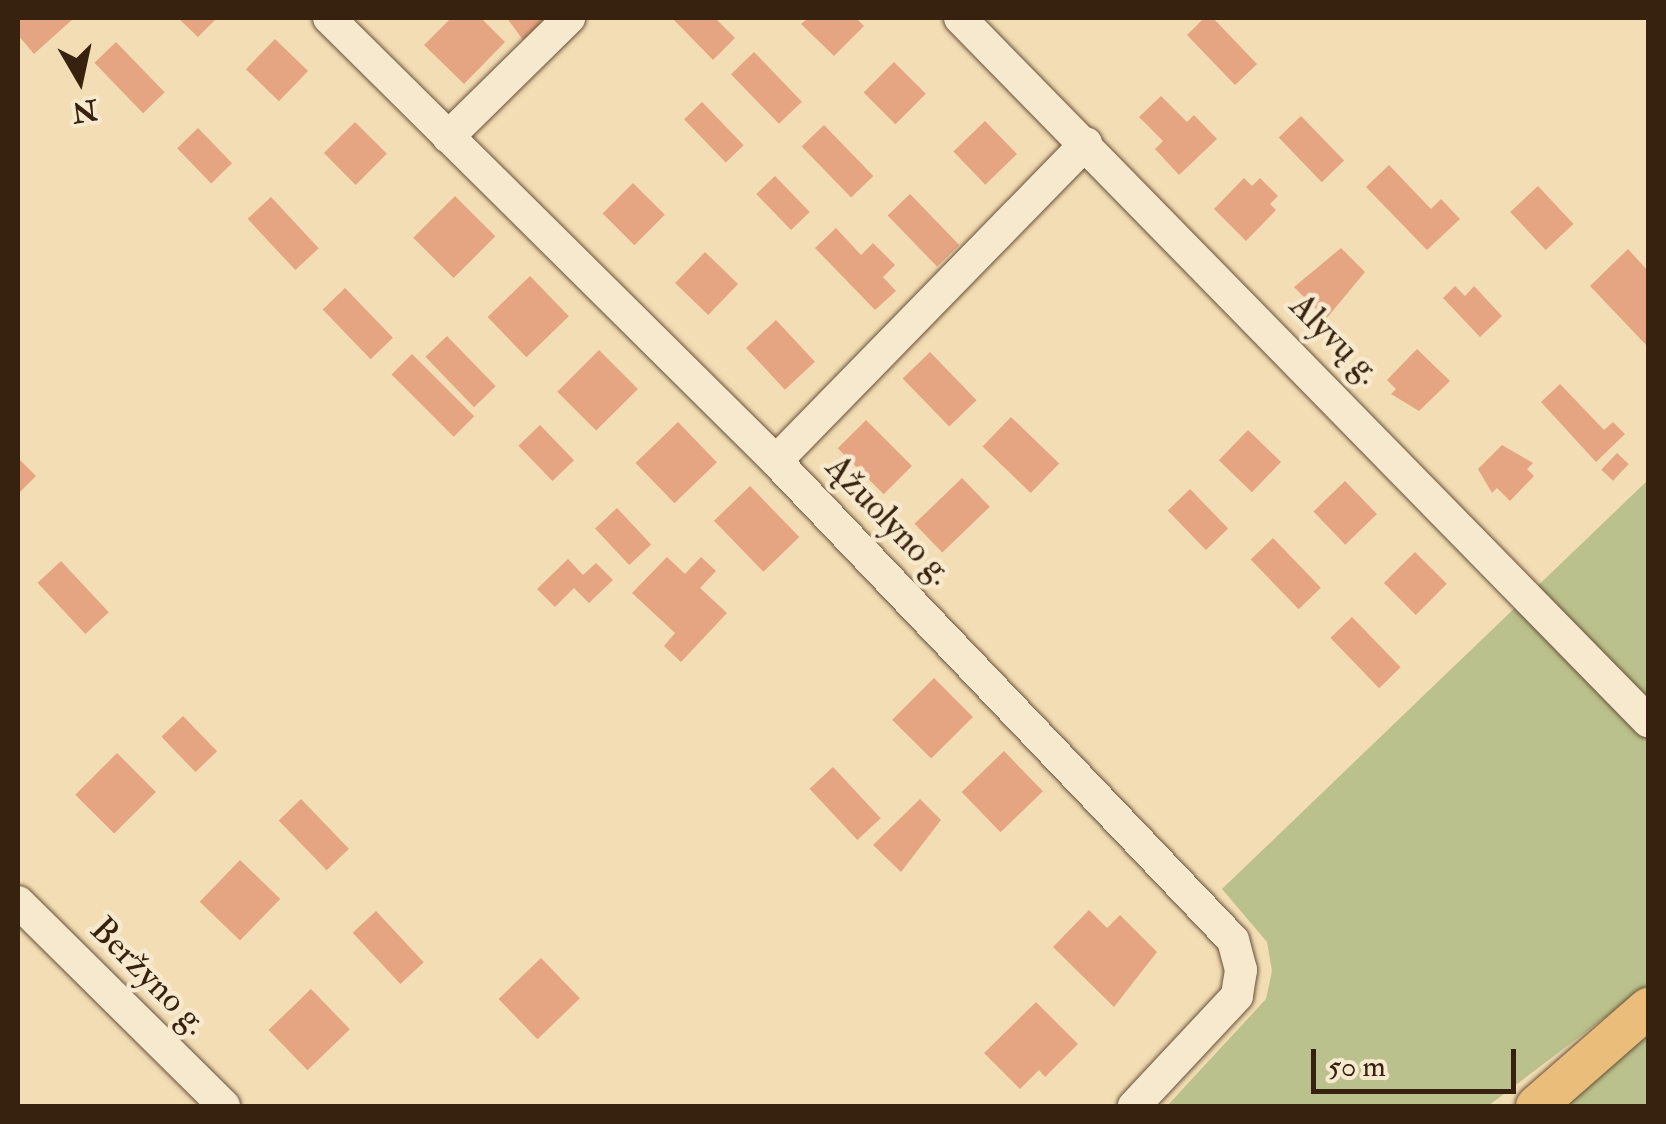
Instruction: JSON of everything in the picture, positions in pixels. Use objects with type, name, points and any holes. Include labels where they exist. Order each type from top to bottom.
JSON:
[{"type":"main road","points":[[1536,1106],[1648,1008]]},
{"type":"street","name":"Ąžuolyno g.","points":[[330,18],[776,461],[1233,940],[1241,970],[1236,996],[1134,1106]]},
{"type":"street","points":[[448,137],[569,18]]},
{"type":"street","name":"Alyvų g.","points":[[960,18],[1648,721]]},
{"type":"street","points":[[776,461],[1086,143]]},
{"type":"street","name":"Beržyno g.","points":[[18,902],[224,1106]]},
{"type":"green space","points":[[1648,480],[1648,985],[1488,1106],[1167,1106],[1266,999],[1272,971],[1267,942],[1222,889]]},
{"type":"green space","points":[[1648,1029],[1648,1106],[1566,1106]]},
{"type":"building","points":[[18,18],[74,18],[34,54],[18,35]]},
{"type":"building","points":[[178,18],[217,18],[198,37]]},
{"type":"building","points":[[451,18],[481,18],[505,42],[464,84],[424,45]]},
{"type":"building","points":[[507,18],[546,18],[523,40]]},
{"type":"building","points":[[672,18],[715,18],[735,38],[713,60]]},
{"type":"building","points":[[808,18],[856,18],[864,26],[834,56],[801,24]]},
{"type":"building","points":[[1204,18],[1213,18],[1257,64],[1235,85],[1187,35]]},
{"type":"building","points":[[275,39],[308,71],[279,101],[246,69]]},
{"type":"building","points":[[116,42],[165,92],[143,113],[94,63]]},
{"type":"building","points":[[754,52],[802,102],[779,124],[731,74]]},
{"type":"building","points":[[894,62],[926,94],[895,124],[864,92]]},
{"type":"building","points":[[1161,96],[1187,122],[1194,115],[1217,139],[1179,175],[1155,149],[1163,141],[1139,117]]},
{"type":"building","points":[[702,102],[744,145],[726,163],[684,119]]},
{"type":"building","points":[[1301,116],[1344,161],[1322,182],[1279,138]]},
{"type":"building","points":[[985,121],[1017,154],[985,185],[953,152]]},
{"type":"building","points":[[355,122],[387,154],[356,185],[324,153]]},
{"type":"building","points":[[824,125],[873,176],[851,198],[802,147]]},
{"type":"building","points":[[198,128],[232,163],[211,183],[177,148]]},
{"type":"building","points":[[1389,165],[1431,209],[1441,199],[1460,219],[1427,250],[1366,187]]},
{"type":"building","points":[[775,176],[810,212],[791,230],[756,194]]},
{"type":"building","points":[[1244,178],[1252,186],[1260,178],[1278,196],[1270,204],[1276,210],[1246,241],[1214,209]]},
{"type":"building","points":[[633,183],[665,215],[634,245],[603,213]]},
{"type":"building","points":[[1538,186],[1573,224],[1546,250],[1510,212]]},
{"type":"building","points":[[910,194],[959,245],[937,267],[888,216]]},
{"type":"building","points":[[455,196],[495,236],[454,278],[413,238]]},
{"type":"building","points":[[271,197],[319,248],[295,270],[248,219]]},
{"type":"building","points":[[836,228],[861,255],[873,243],[895,265],[883,277],[896,291],[875,310],[815,248]]},
{"type":"building","points":[[1341,248],[1365,272],[1326,319],[1294,287]]},
{"type":"building","points":[[1628,249],[1648,271],[1648,347],[1590,286]]},
{"type":"building","points":[[705,252],[738,284],[708,315],[675,283]]},
{"type":"building","points":[[530,276],[569,316],[526,357],[488,317]]},
{"type":"building","points":[[1455,286],[1465,296],[1474,286],[1502,316],[1480,337],[1443,298]]},
{"type":"building","points":[[345,288],[393,338],[371,359],[323,310]]},
{"type":"building","points":[[776,320],[815,362],[785,390],[746,348]]},
{"type":"building","points":[[447,336],[496,386],[474,407],[425,357]]},
{"type":"building","points":[[1417,349],[1450,381],[1419,411],[1391,394],[1396,389],[1387,380]]},
{"type":"building","points":[[599,350],[638,389],[596,431],[557,392]]},
{"type":"building","points":[[930,352],[977,400],[949,427],[903,378]]},
{"type":"building","points":[[412,354],[474,416],[454,437],[391,375]]},
{"type":"building","points":[[1560,384],[1604,430],[1613,422],[1625,434],[1596,462],[1541,402]]},
{"type":"building","points":[[1011,417],[1059,464],[1031,493],[983,446]]},
{"type":"building","points":[[866,420],[912,466],[884,494],[838,448]]},
{"type":"building","points":[[678,422],[717,462],[674,503],[636,463]]},
{"type":"building","points":[[540,425],[574,460],[552,481],[518,446]]},
{"type":"building","points":[[1248,430],[1281,462],[1252,492],[1219,460]]},
{"type":"building","points":[[1502,445],[1533,463],[1527,469],[1534,476],[1510,501],[1497,488],[1492,493],[1478,469]]},
{"type":"building","points":[[1617,453],[1629,464],[1613,481],[1601,470]]},
{"type":"building","points":[[18,458],[36,476],[18,494]]},
{"type":"building","points":[[962,478],[990,507],[942,553],[915,524]]},
{"type":"building","points":[[1345,481],[1377,514],[1345,545],[1313,512]]},
{"type":"building","points":[[750,486],[799,537],[763,572],[714,521]]},
{"type":"building","points":[[1190,489],[1228,529],[1206,550],[1168,511]]},
{"type":"building","points":[[617,508],[651,545],[629,565],[595,528]]},
{"type":"building","points":[[1273,538],[1321,588],[1299,609],[1251,560]]},
{"type":"building","points":[[1415,552],[1447,584],[1416,615],[1384,583]]},
{"type":"building","points":[[667,557],[685,574],[701,557],[716,571],[700,588],[727,613],[681,662],[664,646],[675,633],[632,593]]},
{"type":"building","points":[[568,559],[583,575],[596,563],[613,580],[589,603],[574,588],[555,607],[537,589]]},
{"type":"building","points":[[61,561],[109,612],[85,634],[38,583]]},
{"type":"building","points":[[1352,617],[1401,667],[1379,688],[1330,638]]},
{"type":"building","points":[[934,678],[973,717],[931,759],[892,720]]},
{"type":"building","points":[[183,716],[217,751],[195,772],[161,737]]},
{"type":"building","points":[[1004,751],[1043,791],[1000,832],[962,792]]},
{"type":"building","points":[[117,753],[156,792],[114,834],[75,795]]},
{"type":"building","points":[[833,767],[881,818],[857,840],[810,789]]},
{"type":"building","points":[[301,799],[349,849],[327,870],[279,821]]},
{"type":"building","points":[[920,799],[941,820],[901,872],[873,845]]},
{"type":"building","points":[[240,860],[280,899],[240,941],[200,902]]},
{"type":"building","points":[[1089,910],[1107,928],[1120,915],[1157,952],[1114,1007],[1053,947]]},
{"type":"building","points":[[376,911],[424,962],[400,984],[353,933]]},
{"type":"building","points":[[541,958],[580,998],[537,1039],[499,999]]},
{"type":"building","points":[[311,989],[350,1029],[307,1070],[269,1030]]},
{"type":"building","points":[[1036,1002],[1078,1044],[1045,1077],[1039,1070],[1020,1089],[984,1053]]}]
